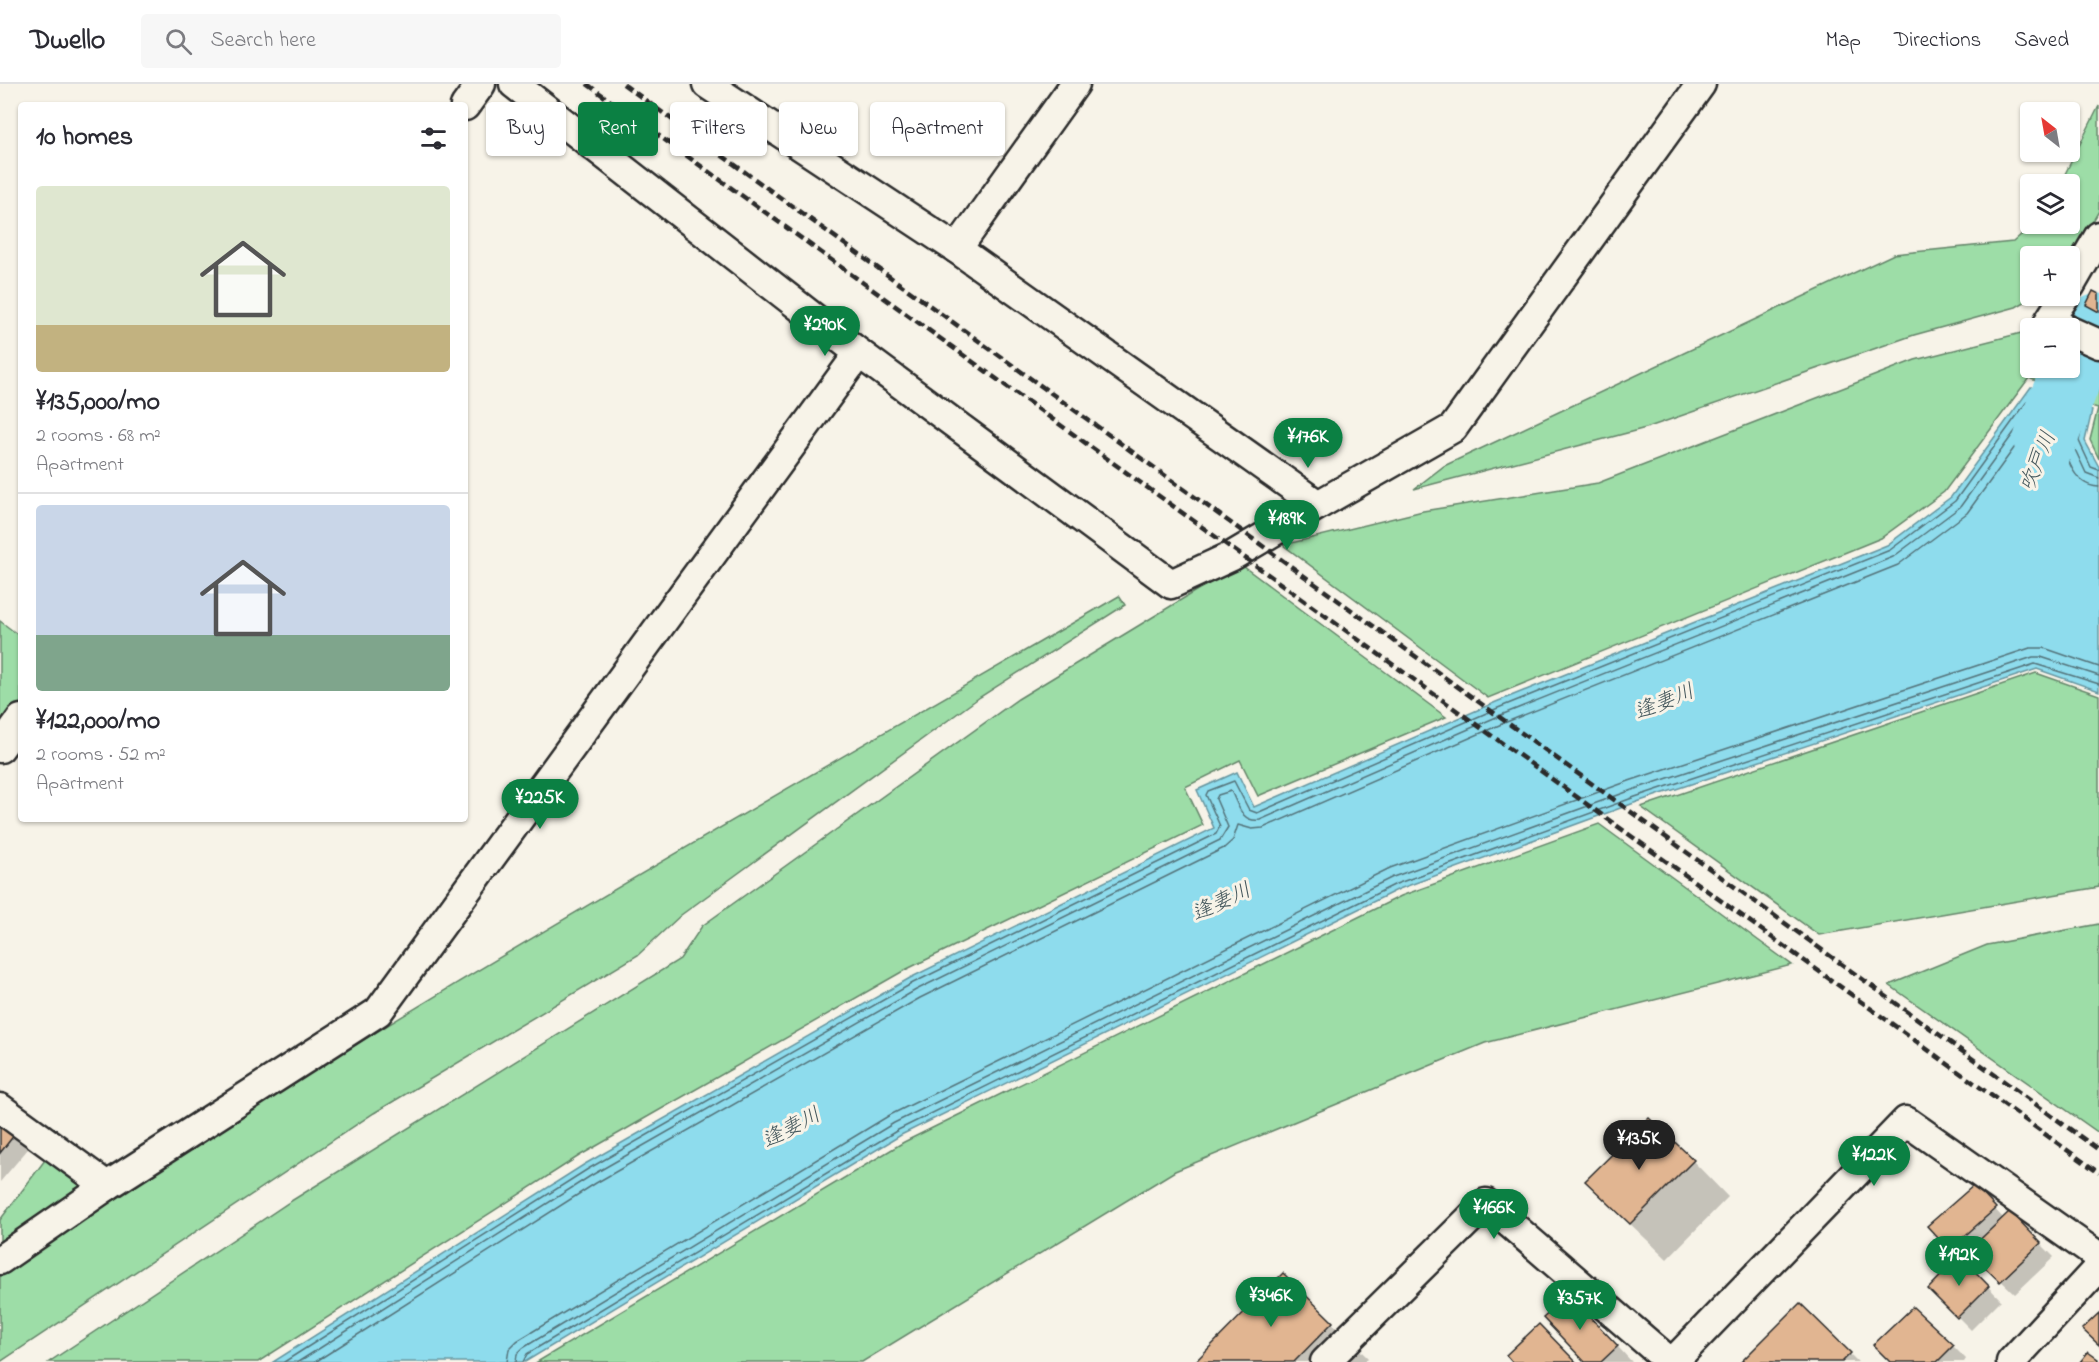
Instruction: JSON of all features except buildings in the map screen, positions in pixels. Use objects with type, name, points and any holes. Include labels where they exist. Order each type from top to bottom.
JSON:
[{"type":"street","points":[[468,102],[481,84]]},
{"type":"street","points":[[514,84],[859,353],[1171,584],[1232,556],[1453,428],[1701,84]]},
{"type":"street","points":[[707,84],[957,249],[1318,505]]},
{"type":"street","points":[[957,249],[1075,84]]},
{"type":"street","points":[[2080,269],[2099,236]]},
{"type":"street","points":[[2080,335],[2099,344]]},
{"type":"street","points":[[0,1260],[107,1186],[378,1012],[859,353]]},
{"type":"street","points":[[0,748],[18,723]]},
{"type":"street","points":[[0,1108],[107,1186]]},
{"type":"street","points":[[1325,1362],[1486,1203],[1672,1362],[1906,1121],[2099,1257]]},
{"type":"street","points":[[2011,1362],[2099,1267]]},
{"type":"green space","points":[[2099,106],[2099,211],[2078,246],[2020,246],[2020,305],[2016,307],[1914,335],[1646,428],[1414,489],[1444,466],[1894,254],[2013,242],[2022,234],[2080,234],[2080,174],[2065,174],[2071,162],[2080,162],[2080,144]]},
{"type":"green space","points":[[2020,333],[2020,378],[2029,378],[1944,492],[1881,538],[1488,698],[1283,545],[1423,511],[1598,483],[1915,360]]},
{"type":"green space","points":[[2099,376],[2099,459],[2090,440],[2098,408],[2084,404]]},
{"type":"green space","points":[[2029,378],[2043,378],[2041,383]]},
{"type":"green space","points":[[1240,564],[1446,717],[1258,796],[1240,760],[1185,787],[1203,825],[905,970],[579,1156],[258,1362],[49,1362],[288,1203],[680,959],[702,926],[1018,699]]},
{"type":"green space","points":[[1119,596],[1125,605],[980,697],[681,915],[638,955],[374,1113],[0,1362],[0,1275],[136,1184],[413,1010],[695,842]]},
{"type":"green space","points":[[0,621],[18,635],[18,713],[0,736]]},
{"type":"green space","points":[[2036,673],[2099,695],[2099,887],[1819,935],[1641,807]]},
{"type":"green space","points":[[1599,824],[1792,965],[1485,1043],[1175,1171],[862,1362],[537,1362],[904,1142],[1401,896]]},
{"type":"green space","points":[[2099,924],[2099,1133],[1889,985],[1987,945]]},
{"type":"green space","points":[[48,1156],[90,1186],[0,1249],[0,1220]]},
{"type":"water","name":"逢妻川","points":[[2080,361],[2097,368],[2078,406],[2092,411],[2085,441],[2099,467],[2099,691],[2037,669],[1637,802],[1399,889],[901,1135],[525,1362],[273,1362],[585,1164],[910,978],[1214,828],[1197,790],[1237,772],[1254,807],[1496,702],[1887,545],[1951,497],[2031,387],[2046,393],[2053,378],[2080,378]]},
{"type":"waterway","name":"吹戸川","points":[[2045,440],[2071,375],[2099,325]]},
{"type":"railway","points":[[587,84],[2099,1173]]},
{"type":"railway","points":[[623,84],[2099,1150]]}]
